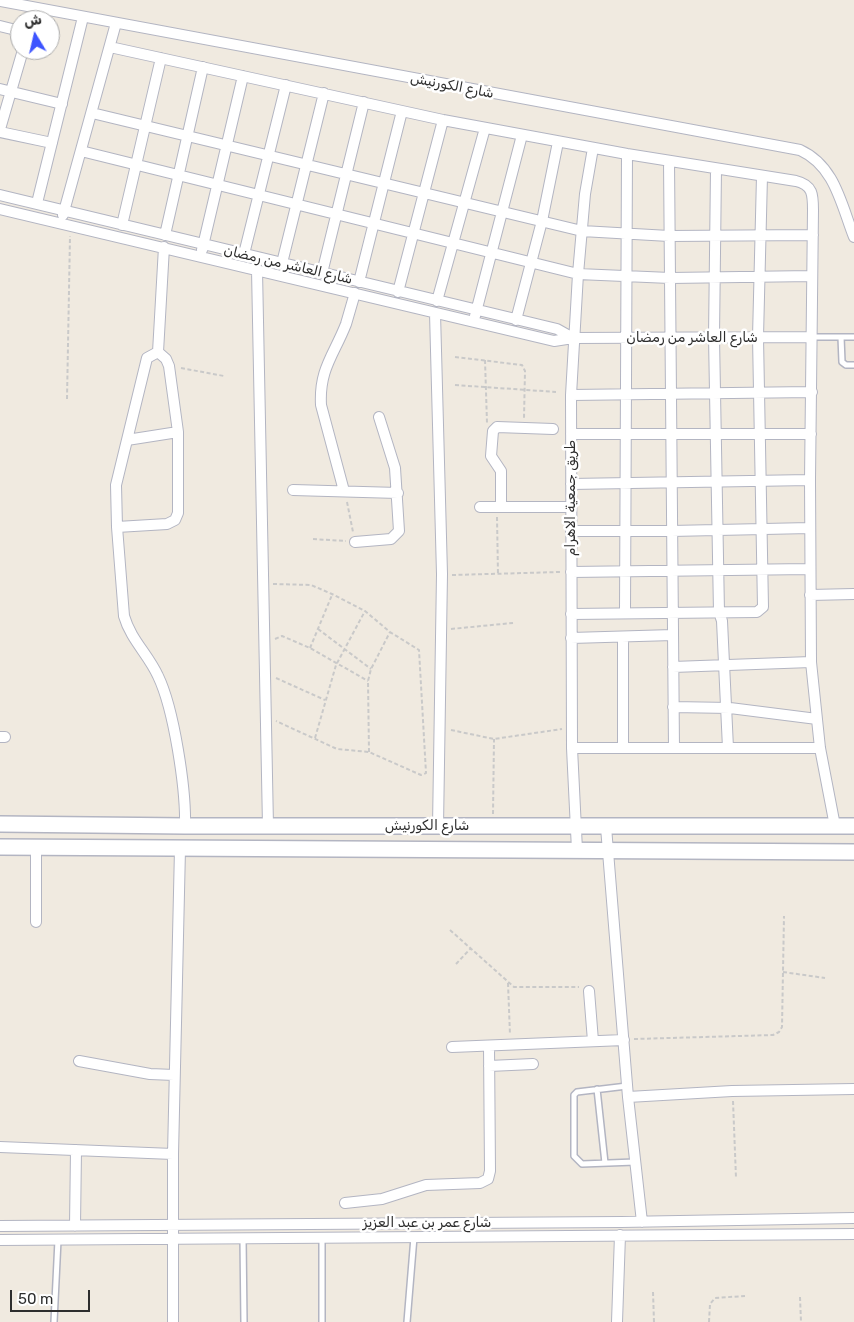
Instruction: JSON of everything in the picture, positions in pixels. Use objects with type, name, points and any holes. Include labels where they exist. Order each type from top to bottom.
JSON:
[{"type":"main road","name":"شارع الكورنيش","points":[[0,824],[576,827],[854,826]]},
{"type":"main road","points":[[153,848],[154,826]]},
{"type":"main road","points":[[180,849],[185,826]]},
{"type":"main road","name":"شارع الكورنيش","points":[[0,847],[854,852]]},
{"type":"street","name":"شارع الكورنيش","points":[[0,1],[800,150],[820,162],[826,169],[832,179],[854,237]]},
{"type":"street","points":[[36,203],[83,17]]},
{"type":"street","points":[[66,224],[64,211],[116,23]]},
{"type":"street","points":[[110,48],[443,120],[627,154],[802,182],[810,188],[812,192],[813,236],[809,569],[811,662],[820,748],[835,826]]},
{"type":"street","points":[[122,225],[161,58]]},
{"type":"street","points":[[19,60],[0,130],[52,143]]},
{"type":"street","points":[[165,235],[203,67]]},
{"type":"street","points":[[201,256],[243,76]]},
{"type":"street","points":[[244,254],[286,85]]},
{"type":"street","points":[[0,89],[62,104]]},
{"type":"street","points":[[282,263],[324,93]]},
{"type":"street","points":[[322,273],[364,102]]},
{"type":"street","points":[[359,282],[402,111]]},
{"type":"street","points":[[92,113],[582,231],[669,236],[813,236]]},
{"type":"street","points":[[398,292],[443,120]]},
{"type":"street","points":[[437,301],[485,128]]},
{"type":"street","points":[[474,322],[522,135]]},
{"type":"street","points":[[516,320],[542,221],[558,142]]},
{"type":"street","name":"طريق جمعية الاهرام","points":[[577,850],[571,728],[571,395],[578,274],[593,148]]},
{"type":"street","points":[[81,151],[578,274],[670,278],[812,276]]},
{"type":"street","points":[[625,613],[627,154]]},
{"type":"street","points":[[668,161],[674,748]]},
{"type":"street","points":[[716,169],[714,338],[718,570],[728,748]]},
{"type":"street","points":[[571,614],[760,610],[763,604],[758,337],[762,176]]},
{"type":"street","name":"شارع العاشر من رمضان","points":[[0,195],[558,329],[573,338]]},
{"type":"street","name":"شارع العاشر من رمضان","points":[[0,209],[554,341],[573,338],[812,337]]},
{"type":"street","points":[[158,352],[164,247]]},
{"type":"street","points":[[257,270],[268,826]]},
{"type":"street","points":[[344,491],[321,405],[320,391],[321,380],[345,324],[354,294]]},
{"type":"street","points":[[435,313],[442,574],[438,826]]},
{"type":"street","points":[[117,527],[167,524],[175,520],[180,507],[178,432],[168,366],[166,359],[158,352]]},
{"type":"street","points":[[158,352],[147,358],[116,485],[117,527],[124,616],[128,631],[150,660],[161,682],[172,723],[184,795],[185,826]]},
{"type":"street","points":[[571,395],[625,396],[812,392]]},
{"type":"street","points":[[355,542],[391,539],[396,536],[399,524],[398,493],[393,459],[379,418]]},
{"type":"street","points":[[499,507],[501,471],[491,456],[492,431],[497,428],[553,429]]},
{"type":"street","points":[[127,440],[178,432]]},
{"type":"street","points":[[571,434],[811,434]]},
{"type":"street","points":[[571,484],[810,480]]},
{"type":"street","points":[[292,490],[398,493]]},
{"type":"street","points":[[480,507],[571,507]]},
{"type":"street","points":[[571,531],[810,528]]},
{"type":"street","points":[[571,572],[809,569]]},
{"type":"street","points":[[810,596],[854,594]]},
{"type":"street","points":[[571,638],[673,635]]},
{"type":"street","points":[[623,636],[623,748]]},
{"type":"street","points":[[673,667],[811,662]]},
{"type":"street","points":[[673,707],[726,708],[817,719]]},
{"type":"street","points":[[572,748],[820,748]]},
{"type":"street","points":[[606,827],[628,1096],[642,1222]]},
{"type":"street","points":[[36,848],[36,922]]},
{"type":"street","points":[[173,1322],[172,1154],[180,849]]},
{"type":"street","points":[[589,991],[593,1041]]},
{"type":"street","points":[[452,1047],[624,1040]]},
{"type":"street","points":[[345,1203],[382,1200],[426,1185],[480,1184],[488,1179],[490,1171],[488,1046]]},
{"type":"street","points":[[79,1061],[150,1074],[174,1076]]},
{"type":"street","points":[[489,1066],[533,1064]]},
{"type":"street","points":[[628,1096],[732,1091],[854,1089]]},
{"type":"street","points":[[0,1147],[172,1154]]},
{"type":"street","points":[[75,1226],[76,1150]]},
{"type":"street","name":"شارع عمر بن عبد العزيز","points":[[0,1226],[642,1222],[854,1218]]},
{"type":"street","points":[[818,1234],[819,1219]]},
{"type":"street","points":[[414,1223],[414,1237]]},
{"type":"street","name":"شارع عمر بن عبد العزيز","points":[[0,1240],[854,1234]]},
{"type":"street","points":[[617,1322],[620,1235]]},
{"type":"lane","points":[[812,337],[854,337]]},
{"type":"lane","points":[[841,337],[842,362],[846,365],[854,366]]},
{"type":"lane","points":[[628,1086],[577,1092],[572,1097],[574,1156],[582,1164],[636,1162]]},
{"type":"lane","points":[[597,1089],[605,1163]]},
{"type":"lane","points":[[408,1322],[414,1237]]},
{"type":"lane","points":[[244,1238],[244,1322]]},
{"type":"lane","points":[[322,1238],[322,1322]]},
{"type":"lane","points":[[54,1322],[58,1240]]},
{"type":"path","points":[[66,224],[67,399]]},
{"type":"path","points":[[455,357],[522,365],[525,371],[524,428]]},
{"type":"path","points":[[485,360],[486,419],[492,431]]},
{"type":"path","points":[[168,366],[224,376]]},
{"type":"path","points":[[454,385],[556,392]]},
{"type":"path","points":[[313,539],[355,542],[344,491]]},
{"type":"path","points":[[498,575],[499,507]]},
{"type":"path","points":[[442,574],[498,575],[571,572]]},
{"type":"path","points":[[263,584],[311,585],[365,611],[390,632],[417,648],[420,654],[426,773],[421,775],[369,752],[337,749],[272,719]]},
{"type":"path","points":[[310,648],[332,594]]},
{"type":"path","points":[[314,738],[336,664],[365,611]]},
{"type":"path","points":[[442,630],[513,623]]},
{"type":"path","points":[[318,629],[343,650],[371,669]]},
{"type":"path","points":[[369,752],[368,682],[371,669],[390,632]]},
{"type":"path","points":[[274,642],[276,638],[282,636],[310,648],[368,682]]},
{"type":"path","points":[[269,674],[325,700]]},
{"type":"path","points":[[441,728],[494,739],[571,728]]},
{"type":"path","points":[[492,826],[494,739]]},
{"type":"path","points":[[624,1040],[773,1035],[779,1032],[782,1027],[784,916]]},
{"type":"path","points":[[450,930],[508,983],[521,989],[585,987],[589,991]]},
{"type":"path","points":[[456,964],[471,948]]},
{"type":"path","points":[[784,972],[825,978]]},
{"type":"path","points":[[508,983],[510,1045]]},
{"type":"path","points":[[732,1091],[736,1178]]},
{"type":"path","points":[[653,1292],[654,1322]]},
{"type":"path","points":[[709,1322],[712,1300],[745,1296]]},
{"type":"path","points":[[800,1298],[801,1322]]}]
